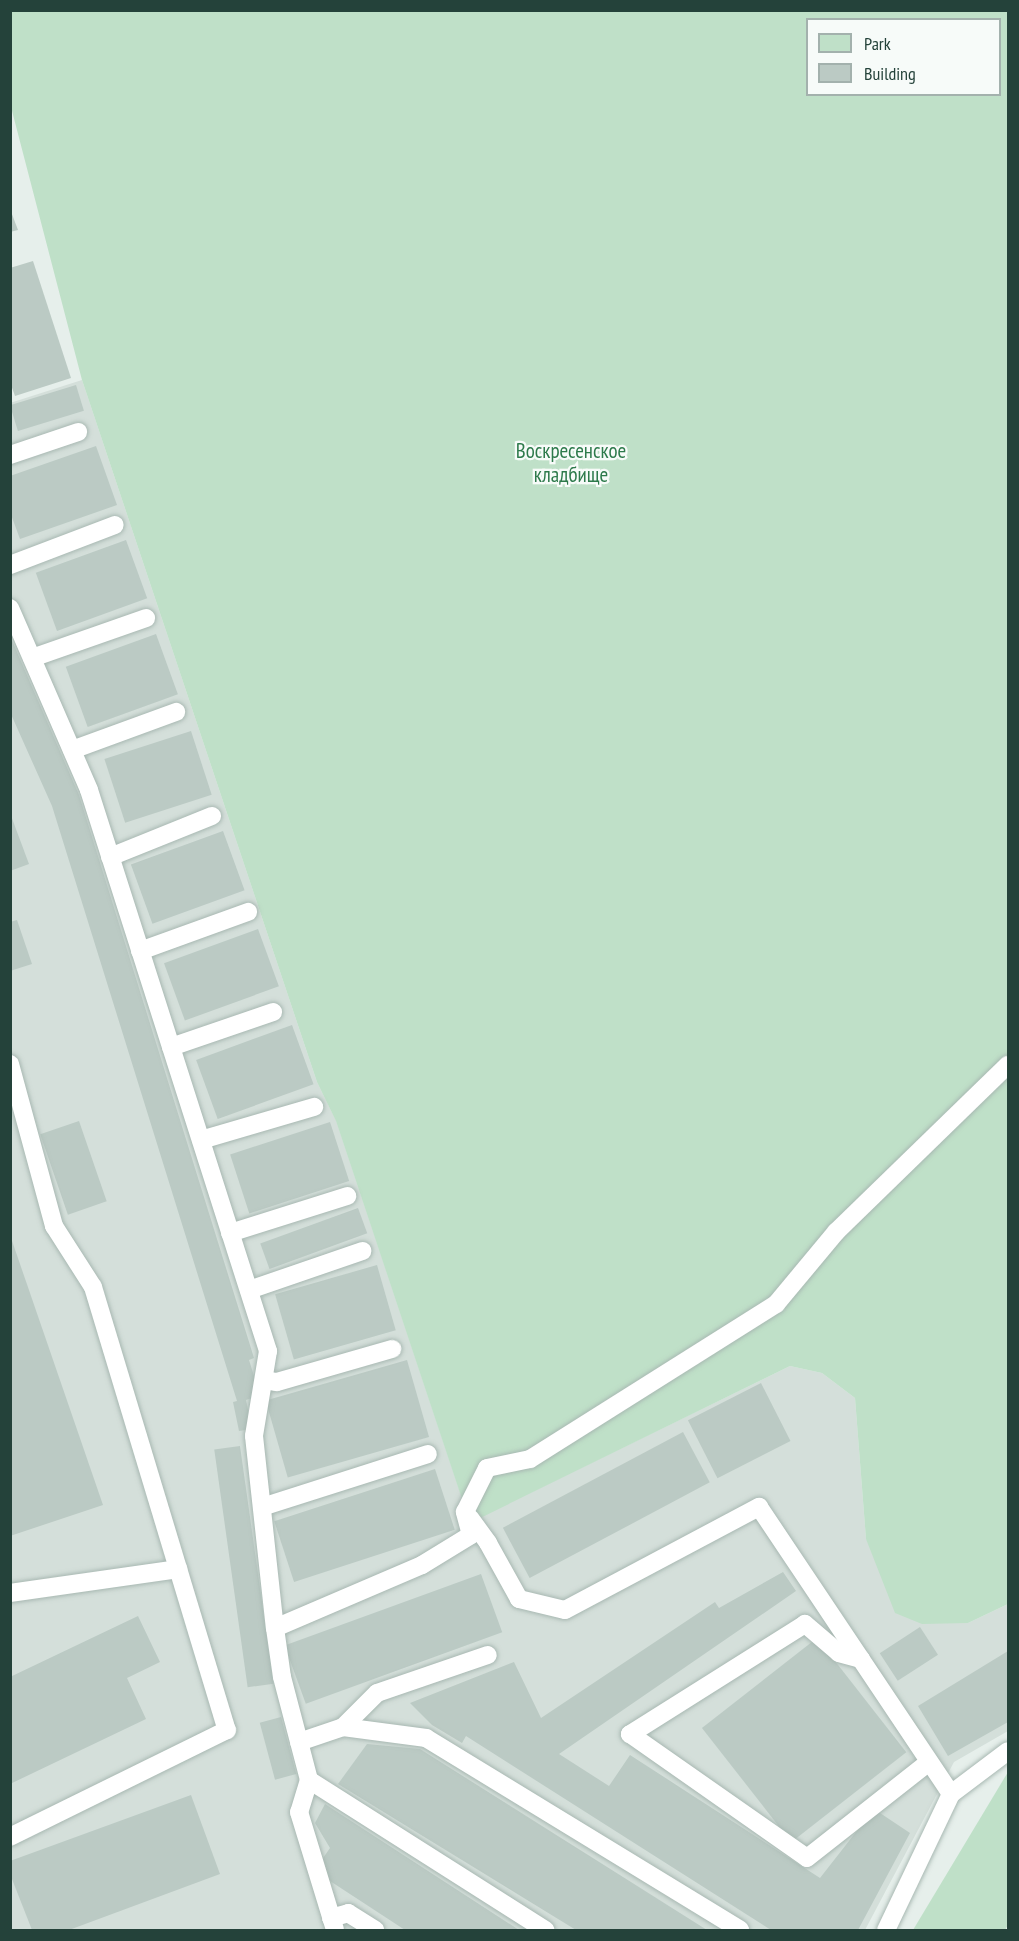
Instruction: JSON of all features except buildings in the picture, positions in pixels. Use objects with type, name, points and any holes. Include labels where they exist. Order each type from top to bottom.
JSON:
[{"type":"lane","points":[[10,455],[78,432]]},
{"type":"lane","points":[[10,565],[115,525]]},
{"type":"lane","points":[[10,608],[72,750],[111,857],[268,1351],[254,1436],[282,1677],[309,1780],[299,1812],[333,1924],[348,1913],[375,1930]]},
{"type":"lane","points":[[32,658],[147,618]]},
{"type":"lane","points":[[72,750],[176,712]]},
{"type":"lane","points":[[111,857],[213,816]]},
{"type":"lane","points":[[140,951],[248,912]]},
{"type":"lane","points":[[171,1047],[273,1012]]},
{"type":"lane","points":[[10,1064],[54,1226],[93,1287],[227,1730],[10,1837]]},
{"type":"lane","points":[[275,1628],[422,1565],[471,1535],[465,1512],[486,1468],[530,1459],[776,1304],[836,1232],[1008,1065]]},
{"type":"lane","points":[[201,1140],[314,1107]]},
{"type":"lane","points":[[231,1233],[347,1196]]},
{"type":"lane","points":[[249,1290],[362,1251]]},
{"type":"lane","points":[[264,1380],[277,1382],[393,1349]]},
{"type":"lane","points":[[262,1507],[428,1454]]},
{"type":"lane","points":[[465,1512],[488,1543],[519,1599],[564,1610],[759,1507],[951,1794]]},
{"type":"lane","points":[[10,1593],[178,1569]]},
{"type":"lane","points":[[861,1659],[839,1653],[805,1624],[630,1734],[807,1858],[929,1762]]},
{"type":"lane","points":[[299,1742],[343,1727],[377,1693],[488,1655]]},
{"type":"lane","points":[[343,1727],[426,1738],[740,1930]]},
{"type":"lane","points":[[886,1930],[951,1794],[1008,1751]]},
{"type":"lane","points":[[309,1780],[545,1930]]},
{"type":"shaded area","points":[[82,380],[317,1082],[336,1120],[470,1522],[790,1366],[822,1373],[855,1398],[866,1539],[968,1623],[1008,1604],[1008,1731],[954,1762],[865,1930],[11,1930],[10,403]]},
{"type":"green space","name":"Воскресенское кладбище","points":[[10,11],[1008,11],[1008,1604],[968,1623],[922,1624],[895,1613],[866,1539],[855,1398],[822,1373],[790,1366],[470,1523],[336,1121],[317,1082],[82,380],[11,107]]},
{"type":"green space","points":[[1008,1772],[1008,1925],[1005,1930],[913,1930]]}]
